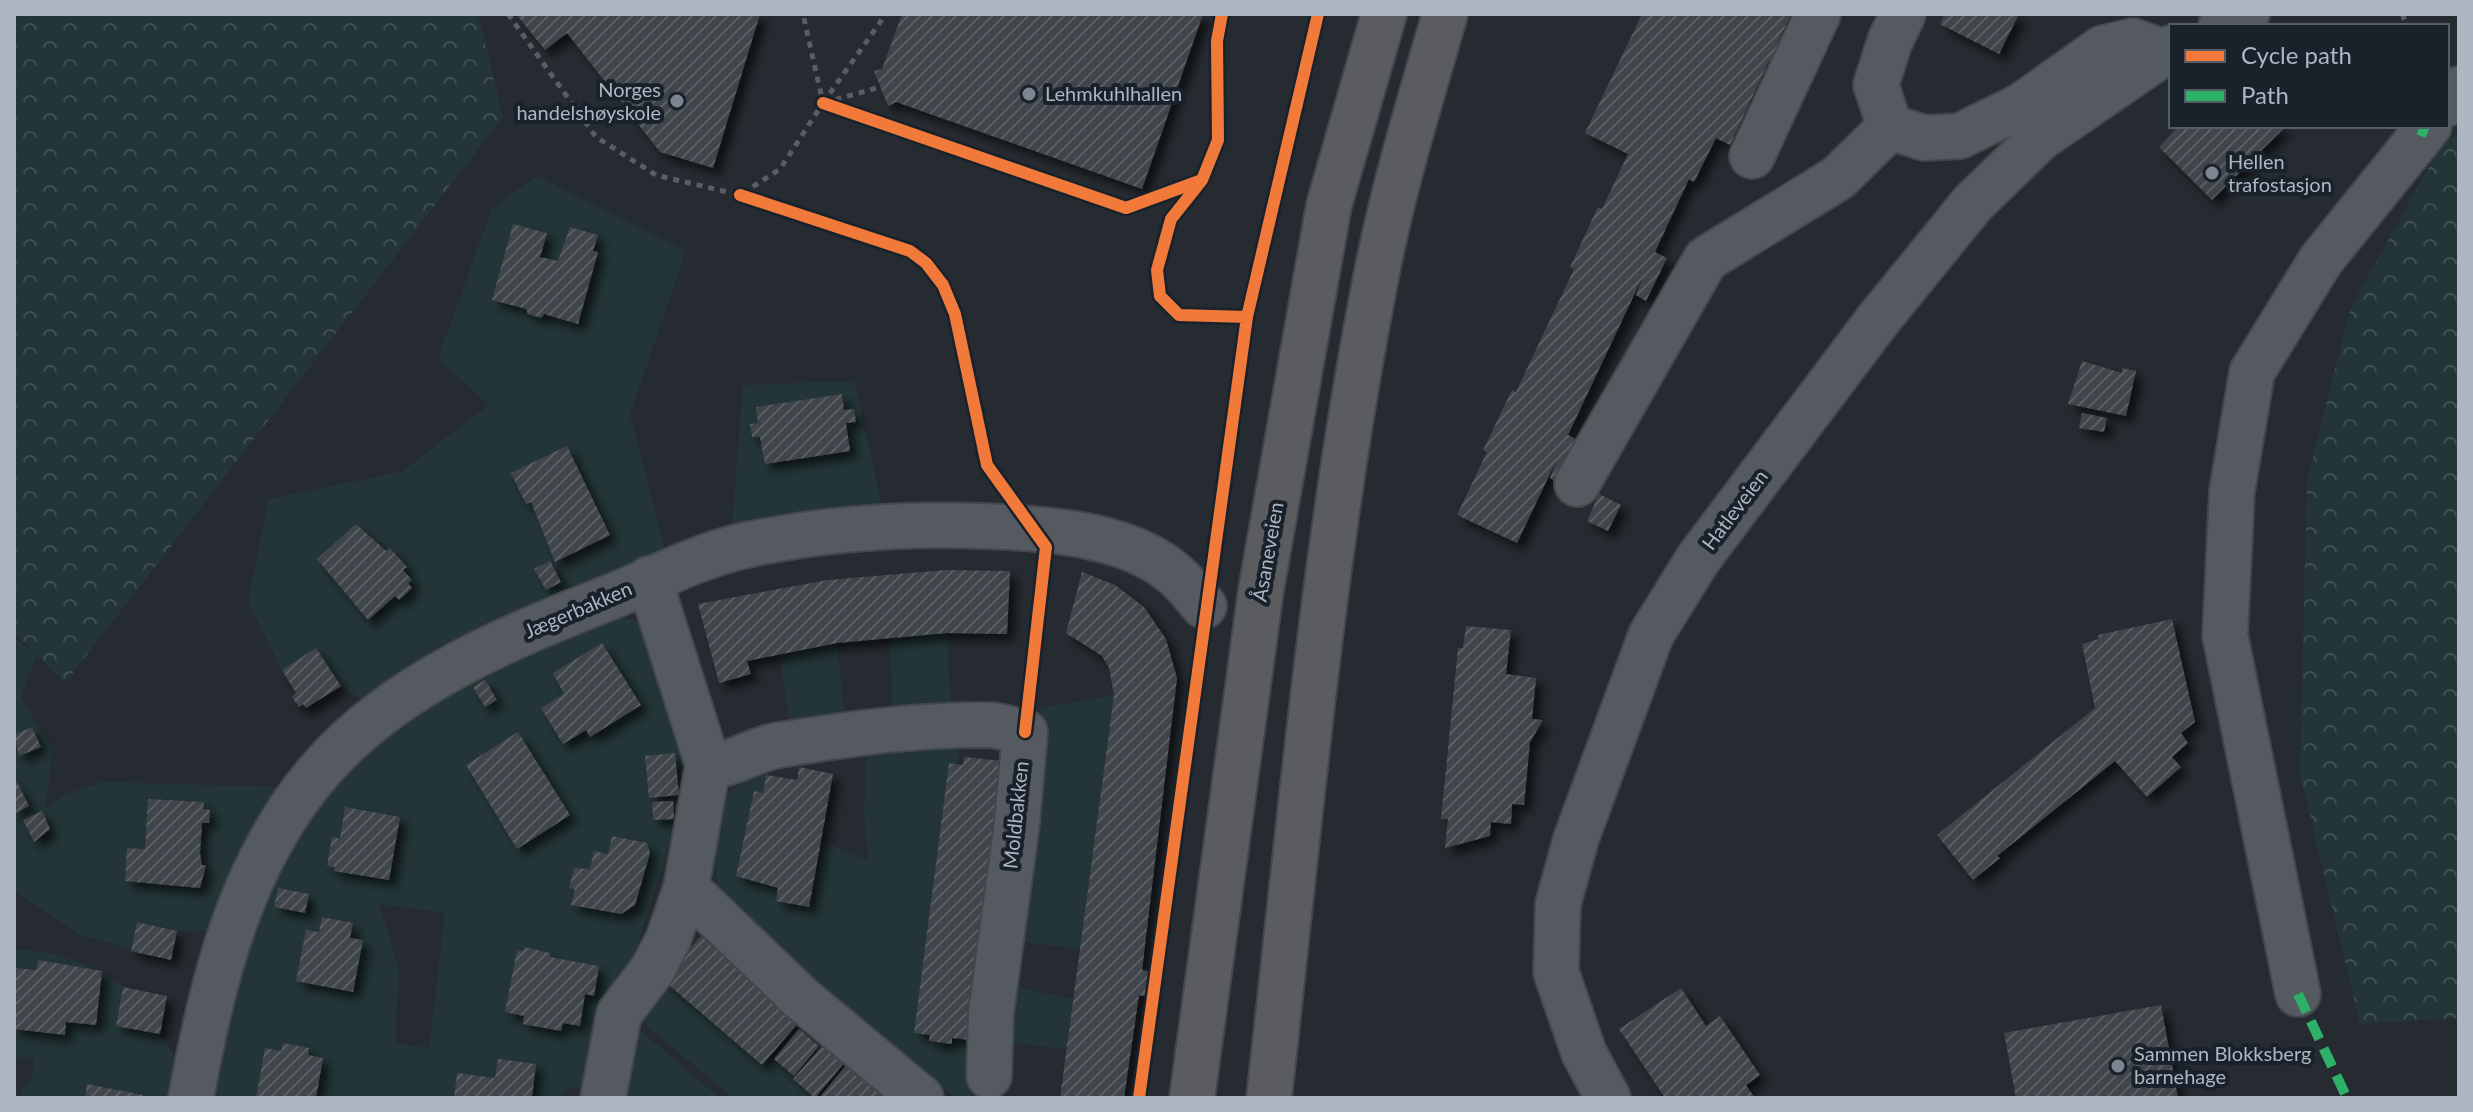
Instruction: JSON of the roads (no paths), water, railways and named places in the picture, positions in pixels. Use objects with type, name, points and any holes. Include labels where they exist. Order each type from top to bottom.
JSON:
[{"type":"highway","points":[[1329,205],[1367,14]]},
{"type":"highway","name":"Åsaneveien","points":[[1192,1098],[1261,590],[1329,205],[1384,14]]},
{"type":"highway","points":[[1269,1098],[1348,437],[1376,275],[1413,122],[1445,14]]},
{"type":"street","points":[[1752,156],[1818,14]]},
{"type":"street","points":[[1890,127],[1876,85],[1890,41],[1903,14]]},
{"type":"street","points":[[2225,24],[2247,14]]},
{"type":"street","points":[[1890,127],[1925,138],[1960,136],[2021,106],[2103,48],[2133,41],[2167,50]]},
{"type":"street","name":"Hatleveien","points":[[1608,1098],[1584,1053],[1556,972],[1558,904],[1576,839],[1651,635],[1698,559],[1877,321],[1973,203],[2040,138],[2167,50]]},
{"type":"street","points":[[1577,484],[1706,259],[1838,178],[1890,127]]},
{"type":"street","points":[[2298,994],[2225,635],[2232,491],[2252,372],[2321,260],[2427,128]]},
{"type":"street","name":"Jægerbakken","points":[[191,1098],[213,984],[246,892],[274,836],[321,769],[349,739],[420,688],[477,655],[566,611],[743,546],[827,532],[960,524],[1063,532],[1137,552],[1172,571],[1204,606]]},
{"type":"street","points":[[603,1098],[619,1014],[653,969],[668,940],[686,888],[708,765],[649,579]]},
{"type":"street","name":"Moldbakken","points":[[708,765],[734,762],[750,752],[775,746],[864,731],[993,725],[1025,732],[1017,823],[991,1013],[989,1076]]},
{"type":"street","points":[[686,888],[802,999],[921,1098]]},
{"type":"place","name":"Lehmkuhlhallen","points":[[1029,94]]},
{"type":"place","name":"Norges handelshøyskole","points":[[677,101]]},
{"type":"place","name":"Hellen trafostasjon","points":[[2212,173]]},
{"type":"place","name":"Sammen Blokksberg barnehage","points":[[2118,1066]]}]
